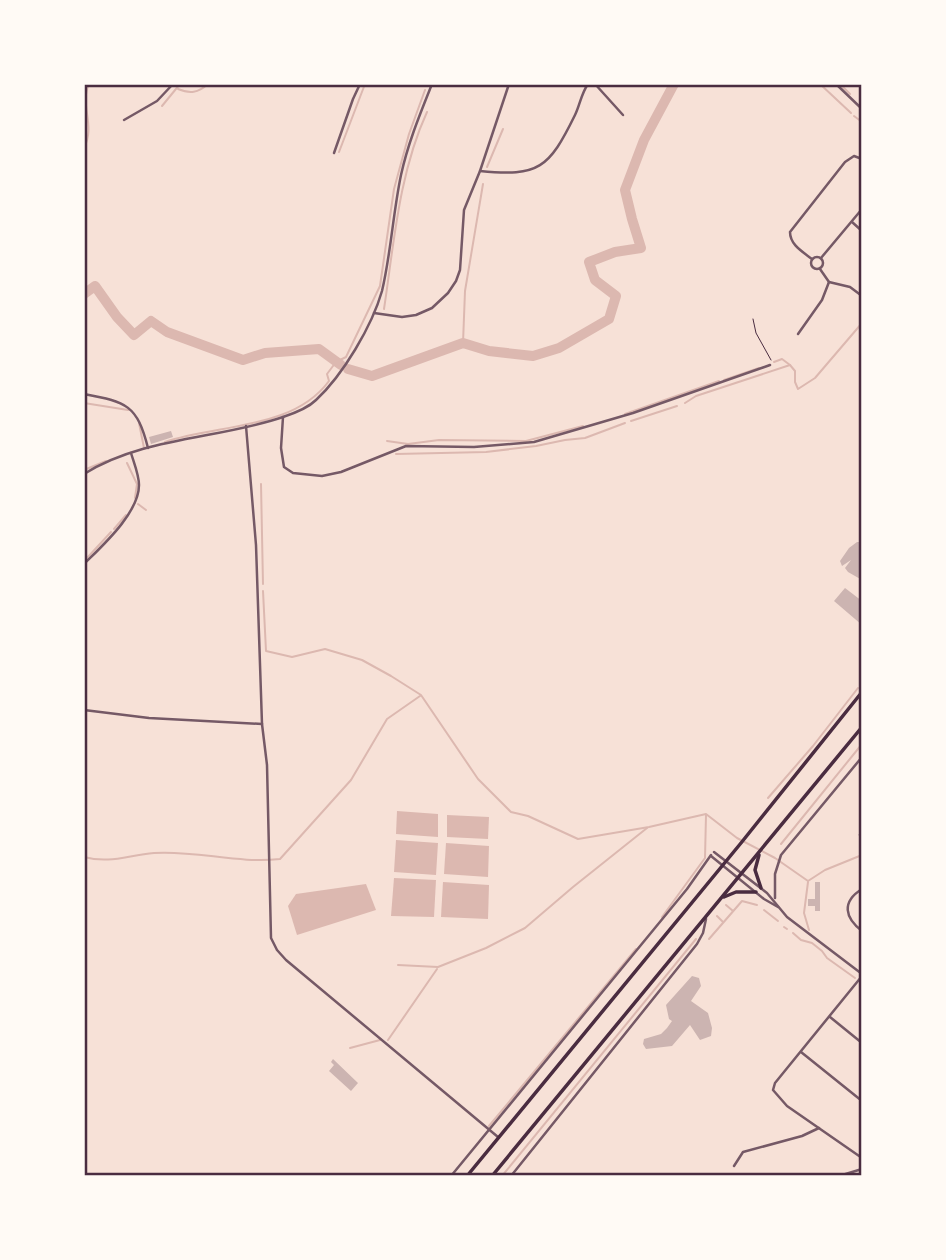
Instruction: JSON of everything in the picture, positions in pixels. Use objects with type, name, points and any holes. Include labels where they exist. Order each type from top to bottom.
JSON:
[{"type":"main road","points":[[467,1176],[862,692]]},
{"type":"main road","points":[[492,1176],[862,727]]},
{"type":"main road","points":[[760,853],[755,870],[761,888]]},
{"type":"main road","points":[[721,900],[736,892],[756,892]]},
{"type":"street","points":[[124,120],[157,102],[173,84]]},
{"type":"street","points":[[334,153],[360,84]]},
{"type":"street","points":[[374,313],[402,317],[416,315],[432,308],[449,293],[460,270],[464,210],[509,84]]},
{"type":"street","points":[[480,170],[518,173],[541,166],[551,156],[576,114],[587,84]]},
{"type":"street","points":[[595,84],[623,115]]},
{"type":"street","points":[[836,84],[862,109]]},
{"type":"street","points":[[84,474],[131,453],[283,417],[315,401],[337,377],[374,313],[385,274],[406,153],[431,85]]},
{"type":"street","points":[[812,259],[795,245],[790,232],[845,162],[854,156],[862,159]]},
{"type":"street","points":[[821,258],[862,209]]},
{"type":"street","points":[[852,222],[862,231]]},
{"type":"street","points":[[812,259],[821,258]]},
{"type":"street","points":[[820,269],[824,264],[821,258]]},
{"type":"street","points":[[812,259],[813,268],[820,269],[830,282],[850,287],[862,296]]},
{"type":"street","points":[[798,334],[822,300],[830,282]]},
{"type":"street","points":[[283,417],[281,448],[284,467],[293,472],[322,476],[341,472],[406,446],[514,445],[554,437],[634,413],[770,365]]},
{"type":"street","points":[[84,394],[118,403],[136,414],[148,449]]},
{"type":"street","points":[[246,426],[256,545],[262,724],[267,765],[271,938],[277,950],[500,1138]]},
{"type":"street","points":[[84,564],[129,514],[134,504],[139,486],[131,453]]},
{"type":"street","points":[[84,710],[149,718],[262,724]]},
{"type":"street","points":[[775,901],[775,874],[782,853],[862,757]]},
{"type":"street","points":[[712,854],[726,860],[743,873],[775,901],[787,917],[862,975],[775,1083],[774,1093],[787,1106],[862,1158]]},
{"type":"street","points":[[451,1176],[687,889],[712,854]]},
{"type":"street","points":[[712,854],[722,866],[778,906]]},
{"type":"street","points":[[862,889],[851,898],[847,909],[850,921],[862,931]]},
{"type":"street","points":[[511,1176],[697,944],[706,919]]},
{"type":"street","points":[[830,1017],[862,1043]]},
{"type":"street","points":[[801,1052],[862,1101]]},
{"type":"street","points":[[734,1166],[743,1152],[802,1136],[819,1128]]},
{"type":"street","points":[[839,1176],[862,1169]]},
{"type":"path","points":[[753,319],[756,333],[771,360],[770,365]]},
{"type":"shaded area","points":[[397,811],[438,814],[438,837],[396,834]]},
{"type":"shaded area","points":[[447,815],[489,817],[488,839],[447,837]]},
{"type":"shaded area","points":[[396,840],[438,843],[436,875],[394,872]]},
{"type":"shaded area","points":[[446,843],[489,846],[488,877],[444,874]]},
{"type":"shaded area","points":[[394,878],[436,880],[434,917],[391,916]]},
{"type":"shaded area","points":[[443,882],[489,885],[488,919],[441,917]]},
{"type":"shaded area","points":[[366,884],[376,910],[297,935],[288,906],[296,894]]},
{"type":"building","points":[[171,431],[173,437],[151,444],[149,437]]},
{"type":"building","points":[[857,542],[862,542],[862,580],[845,568],[851,560],[842,566],[840,561]]},
{"type":"building","points":[[845,588],[862,601],[862,625],[834,601]]},
{"type":"building","points":[[815,882],[820,882],[820,911],[815,911],[815,906],[808,906],[808,899],[815,899]]},
{"type":"building","points":[[692,976],[699,978],[701,986],[691,1001],[708,1013],[711,1036],[700,1040],[690,1025],[672,1046],[646,1049],[644,1039],[661,1034],[672,1021],[669,1019],[666,1005]]},
{"type":"building","points":[[333,1059],[358,1083],[351,1091],[329,1071],[334,1065],[331,1062]]},
{"type":"waterway","points":[[84,148],[88,131],[86,92],[89,84]]},
{"type":"waterway","points":[[162,106],[180,84]]},
{"type":"waterway","points":[[178,89],[194,92],[208,84]]},
{"type":"waterway","points":[[339,152],[365,84]]},
{"type":"waterway","points":[[348,369],[372,376],[463,343],[489,351],[533,356],[559,348],[609,319],[616,296],[595,280],[589,262],[615,252],[641,248],[625,190],[644,140],[674,84]]},
{"type":"waterway","points":[[820,84],[851,113]]},
{"type":"waterway","points":[[840,84],[850,94]]},
{"type":"waterway","points":[[165,442],[275,417],[296,409],[314,397],[329,381],[327,374],[336,362],[346,357],[380,286],[394,189],[409,134],[425,90]]},
{"type":"waterway","points":[[384,309],[404,184],[427,112]]},
{"type":"waterway","points":[[854,116],[862,122]]},
{"type":"waterway","points":[[487,167],[503,129]]},
{"type":"waterway","points":[[463,343],[465,291],[483,184]]},
{"type":"waterway","points":[[84,294],[95,286],[134,335],[151,321],[167,332],[243,360],[265,353],[319,349],[341,365]]},
{"type":"waterway","points":[[685,403],[696,396],[790,365],[795,371],[798,389],[815,378],[862,323]]},
{"type":"waterway","points":[[774,362],[782,359],[790,365]]},
{"type":"waterway","points":[[341,365],[348,369]]},
{"type":"waterway","points":[[724,380],[759,368]]},
{"type":"waterway","points":[[625,414],[719,381]]},
{"type":"waterway","points":[[84,403],[128,410]]},
{"type":"waterway","points":[[631,421],[677,406]]},
{"type":"waterway","points":[[139,423],[144,448]]},
{"type":"waterway","points":[[396,454],[486,452],[536,446],[585,438],[625,423]]},
{"type":"waterway","points":[[387,441],[408,444],[439,440],[526,441],[583,426]]},
{"type":"waterway","points":[[84,470],[106,461]]},
{"type":"waterway","points":[[127,463],[137,484],[135,498]]},
{"type":"waterway","points":[[261,484],[263,584]]},
{"type":"waterway","points":[[138,504],[146,510]]},
{"type":"waterway","points":[[114,529],[126,515]]},
{"type":"waterway","points":[[87,558],[111,532]]},
{"type":"waterway","points":[[263,591],[266,651],[292,657],[325,649],[362,660],[421,695],[478,779],[511,812],[528,816],[578,839],[706,814],[737,838],[775,858],[808,881],[825,870],[862,855]]},
{"type":"waterway","points":[[768,798],[858,688]]},
{"type":"waterway","points":[[84,857],[111,859],[145,854],[186,853],[248,860],[280,859],[351,780],[387,719],[420,696]]},
{"type":"waterway","points":[[781,844],[862,744]]},
{"type":"waterway","points":[[662,917],[705,858],[706,815]]},
{"type":"waterway","points":[[398,965],[438,967],[486,948],[525,928],[647,828]]},
{"type":"waterway","points":[[808,882],[804,913],[809,930]]},
{"type":"waterway","points":[[709,939],[742,901],[757,905]]},
{"type":"waterway","points":[[726,905],[733,911]]},
{"type":"waterway","points":[[764,910],[778,921]]},
{"type":"waterway","points":[[717,916],[723,922]]},
{"type":"waterway","points":[[793,933],[801,940],[812,943],[827,958],[855,978]]},
{"type":"waterway","points":[[502,1176],[696,939]]},
{"type":"waterway","points":[[489,1126],[636,949]]},
{"type":"waterway","points":[[388,1040],[437,969]]},
{"type":"waterway","points":[[350,1048],[380,1040]]}]
